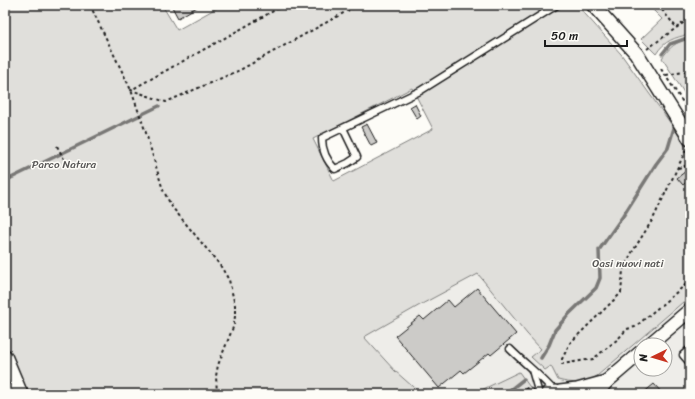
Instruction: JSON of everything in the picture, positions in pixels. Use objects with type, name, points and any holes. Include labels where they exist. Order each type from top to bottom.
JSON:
[{"type":"street","points":[[593,5],[636,53],[688,144]]},
{"type":"street","points":[[659,337],[690,310]]},
{"type":"street","points":[[5,356],[19,389]]},
{"type":"street","points":[[596,394],[606,382],[633,359]]},
{"type":"street","points":[[556,393],[577,390],[606,382]]},
{"type":"lane","points":[[343,128],[357,157],[348,164],[335,169],[331,165],[322,147],[322,138],[420,91],[557,5]]},
{"type":"lane","points":[[510,349],[556,393]]},
{"type":"lane","points":[[690,349],[683,355],[690,363]]},
{"type":"lane","points":[[532,370],[539,394]]},
{"type":"lane","points":[[5,390],[19,389]]},
{"type":"path","points":[[90,5],[131,90],[142,120],[163,190],[172,207],[220,265],[229,280],[233,292],[235,305],[234,325],[218,365],[216,376],[217,394]]},
{"type":"path","points":[[131,90],[284,5]]},
{"type":"path","points":[[131,90],[166,102],[240,70],[358,5]]},
{"type":"path","points":[[658,5],[676,27]]},
{"type":"path","points":[[646,50],[690,18]]},
{"type":"path","points":[[666,75],[690,71]]},
{"type":"path","points":[[688,144],[653,219],[631,254],[623,270],[622,293],[570,343],[562,359],[562,364],[593,359],[618,339],[627,329],[635,327],[690,282]]},
{"type":"path","points":[[57,146],[65,161]]},
{"type":"path","points":[[678,168],[685,166],[690,169]]},
{"type":"shaded area","points":[[478,274],[527,334],[542,349],[532,357],[545,370],[551,365],[589,381],[633,345],[633,377],[673,377],[673,337],[642,337],[690,296],[690,394],[532,394],[532,389],[519,372],[473,394],[421,394],[395,371],[364,337]]},
{"type":"green space","points":[[5,5],[162,5],[177,30],[222,5],[577,5],[621,54],[674,128],[690,154],[690,296],[642,337],[633,337],[633,345],[597,376],[588,381],[574,383],[558,380],[551,366],[545,370],[531,357],[541,349],[478,274],[364,337],[395,371],[421,394],[5,394]],"holes":[[[412,88],[433,129],[334,181],[313,139]]]},
{"type":"green space","points":[[648,5],[690,5],[690,34],[670,40],[659,49],[656,54],[641,39],[662,19]]},
{"type":"green space","points":[[690,39],[690,102],[662,58],[673,46]]},
{"type":"green space","points":[[519,372],[532,390],[532,394],[473,394]]},
{"type":"building","points":[[171,5],[196,5],[197,7],[178,18]]},
{"type":"building","points":[[415,104],[421,116],[417,119],[410,107]]},
{"type":"building","points":[[367,124],[377,143],[371,146],[361,127]]},
{"type":"building","points":[[686,171],[690,176],[690,179],[683,185],[677,178]]},
{"type":"building","points":[[477,288],[516,334],[491,355],[489,353],[464,373],[461,370],[439,388],[395,336],[420,316],[424,320],[448,300],[454,307]]},
{"type":"building","points":[[654,384],[663,394],[642,394]]},
{"type":"waterway","points":[[662,54],[670,44],[690,37]]},
{"type":"waterway","points":[[5,181],[159,106]]},
{"type":"waterway","points":[[541,358],[549,345],[555,330],[596,288],[600,278],[599,250],[668,148],[674,128]]},
{"type":"waterway","points":[[498,394],[510,390],[524,379]]},
{"type":"park label","name":"Parco Natura","points":[[64,164]]},
{"type":"park label","name":"Oasi nuovi nati","points":[[628,263]]}]
